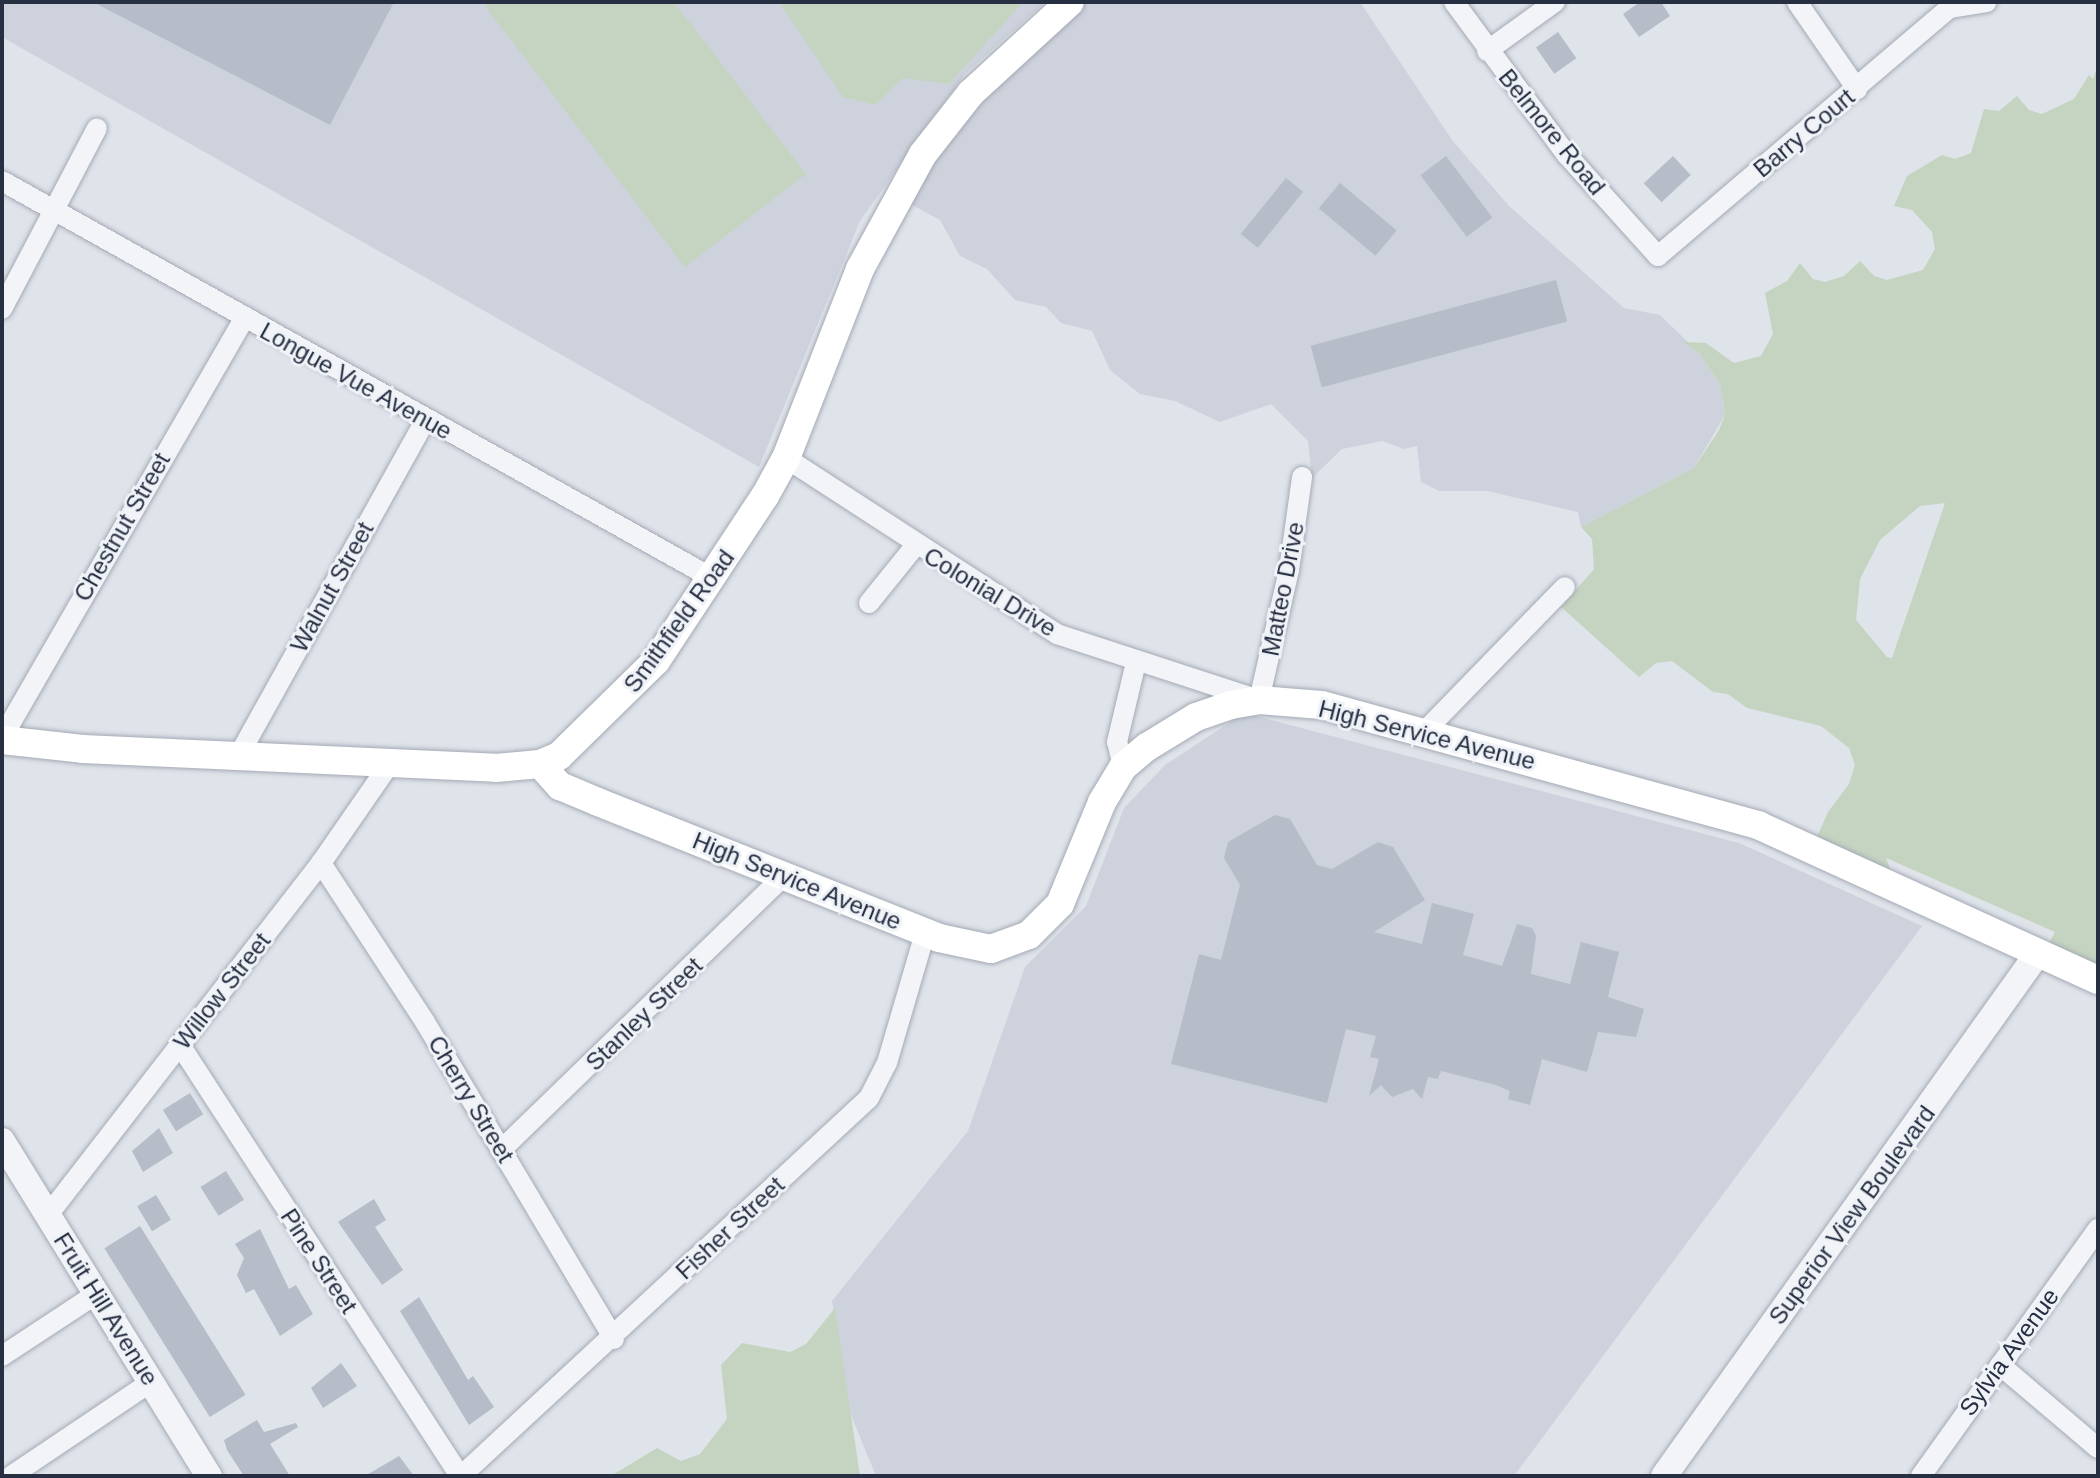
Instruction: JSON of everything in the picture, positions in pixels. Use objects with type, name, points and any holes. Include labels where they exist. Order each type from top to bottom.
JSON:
[{"type":"main road","name":"Smithfield Road","points":[[2,739],[83,749],[496,768],[540,764],[574,745],[629,693],[712,578],[786,458],[860,269],[923,154],[971,93],[1070,2]]},
{"type":"main road","name":"High Service Avenue","points":[[540,764],[560,786],[925,933],[991,949],[1029,935],[1060,904],[1102,802],[1123,767],[1172,729],[1217,709],[1259,700],[1322,705],[1760,826],[2098,980]]},
{"type":"street","name":"Belmore Road","points":[[1454,2],[1487,51],[1567,155],[1658,256]]},
{"type":"street","points":[[1487,51],[1555,2]]},
{"type":"street","points":[[1797,2],[1857,89]]},
{"type":"street","name":"Barry Court","points":[[1658,256],[1857,89],[1948,5],[1987,2]]},
{"type":"street","points":[[2,309],[57,212],[97,128]]},
{"type":"street","name":"Longue Vue Avenue","points":[[2,181],[712,578]]},
{"type":"street","name":"Chestnut Street","points":[[2,739],[244,318]]},
{"type":"street","name":"Walnut Street","points":[[239,755],[426,419]]},
{"type":"street","name":"Colonial Drive","points":[[786,458],[915,546],[1057,634],[1259,700]]},
{"type":"street","name":"Matteo Drive","points":[[1259,700],[1289,570],[1302,477]]},
{"type":"street","points":[[869,603],[915,546]]},
{"type":"street","points":[[1424,732],[1565,587]]},
{"type":"street","points":[[1123,767],[1117,742],[1136,662]]},
{"type":"street","name":"Willow Street","points":[[48,1215],[321,863],[391,762]]},
{"type":"street","name":"Cherry Street","points":[[321,863],[501,1150],[614,1339]]},
{"type":"street","name":"Stanley Street","points":[[501,1150],[784,876]]},
{"type":"street","name":"Fisher Street","points":[[461,1476],[614,1339],[869,1098],[887,1063],[925,933]]},
{"type":"street","name":"Superior View Boulevard","points":[[1664,1476],[2038,953]]},
{"type":"street","name":"Pine Street","points":[[180,1045],[461,1476]]},
{"type":"street","name":"Fruit Hill Avenue","points":[[2,1141],[209,1476]]},
{"type":"street","name":"Sylvia Avenue","points":[[1921,1476],[2098,1229]]},
{"type":"street","points":[[2,1356],[96,1294]]},
{"type":"street","points":[[2000,1365],[2098,1448]]},
{"type":"street","points":[[11,1476],[151,1382]]},
{"type":"shaded area","points":[[2,2],[1045,2],[964,75],[860,221],[759,467],[2,37]]},
{"type":"shaded area","points":[[1081,2],[1360,2],[1452,140],[1509,206],[1624,308],[1660,315],[1699,353],[1720,384],[1725,415],[1694,468],[1581,527],[1578,512],[1487,491],[1439,491],[1421,482],[1417,446],[1404,449],[1382,441],[1342,449],[1312,478],[1308,441],[1271,404],[1220,422],[1175,401],[1140,394],[1110,370],[1092,331],[1061,323],[1046,307],[1015,300],[987,269],[960,256],[940,220],[901,199],[925,156]]},
{"type":"shaded area","points":[[1244,713],[1739,843],[1922,926],[1514,1476],[876,1476],[851,1415],[832,1301],[968,1131],[1025,967],[1086,906],[1124,808],[1165,765]]},
{"type":"green space","points":[[490,2],[674,2],[806,174],[685,267],[485,6]]},
{"type":"green space","points":[[779,2],[1023,2],[949,84],[903,78],[875,105],[843,97]]},
{"type":"green space","points":[[2098,64],[2098,982],[2042,956],[2055,932],[1886,858],[1897,889],[1812,848],[1828,812],[1849,784],[1855,765],[1849,748],[1821,726],[1747,708],[1728,694],[1713,692],[1672,661],[1656,663],[1639,677],[1561,607],[1594,569],[1592,539],[1581,527],[1694,468],[1719,430],[1725,415],[1720,384],[1699,353],[1683,342],[1706,343],[1734,363],[1761,356],[1773,334],[1765,293],[1787,281],[1800,263],[1813,279],[1825,282],[1844,276],[1860,261],[1874,276],[1887,280],[1923,270],[1935,249],[1932,232],[1912,210],[1894,206],[1907,176],[1942,155],[1955,159],[1971,153],[1984,109],[1999,111],[2017,96],[2029,110],[2042,114],[2074,99],[2089,75],[2093,79]],"holes":[[[1945,503],[1892,658],[1887,657],[1856,620],[1860,579],[1880,540],[1920,506]]]},
{"type":"green space","points":[[835,1308],[860,1476],[611,1476],[657,1448],[681,1461],[700,1454],[727,1419],[721,1365],[742,1343],[790,1352],[806,1344]]},
{"type":"building","points":[[93,2],[394,2],[330,125]]},
{"type":"building","points":[[1640,2],[1661,2],[1670,16],[1639,37],[1623,14]]},
{"type":"building","points":[[1558,32],[1576,58],[1554,74],[1536,47]]},
{"type":"building","points":[[1446,156],[1492,217],[1467,237],[1420,175]]},
{"type":"building","points":[[1673,156],[1691,175],[1661,202],[1644,183]]},
{"type":"building","points":[[1286,178],[1303,192],[1258,248],[1241,234]]},
{"type":"building","points":[[1340,183],[1397,231],[1375,256],[1319,208]]},
{"type":"building","points":[[1556,280],[1567,322],[1322,387],[1311,346]]},
{"type":"building","points":[[1275,815],[1290,819],[1317,865],[1332,869],[1378,842],[1393,847],[1425,900],[1374,932],[1422,944],[1432,903],[1474,914],[1463,955],[1502,966],[1517,924],[1532,928],[1536,936],[1531,974],[1570,984],[1581,942],[1619,952],[1608,997],[1644,1009],[1636,1037],[1598,1032],[1587,1072],[1542,1059],[1530,1105],[1508,1099],[1510,1091],[1496,1085],[1441,1071],[1438,1079],[1428,1077],[1422,1099],[1413,1089],[1392,1097],[1381,1085],[1369,1096],[1379,1059],[1370,1057],[1376,1036],[1346,1029],[1327,1103],[1171,1064],[1199,954],[1221,960],[1240,885],[1224,858],[1228,842]]},
{"type":"building","points":[[190,1093],[203,1114],[176,1131],[163,1110]]},
{"type":"building","points":[[159,1128],[173,1153],[143,1172],[132,1151]]},
{"type":"building","points":[[226,1171],[244,1200],[219,1216],[201,1187]]},
{"type":"building","points":[[156,1195],[171,1220],[152,1231],[137,1206]]},
{"type":"building","points":[[374,1199],[386,1220],[375,1227],[403,1270],[382,1285],[338,1222]]},
{"type":"building","points":[[140,1226],[245,1395],[210,1417],[104,1248]]},
{"type":"building","points":[[260,1229],[289,1289],[296,1285],[313,1314],[280,1336],[254,1289],[246,1293],[237,1275],[244,1258],[235,1244]]},
{"type":"building","points":[[419,1297],[468,1380],[473,1376],[494,1407],[469,1425],[400,1311]]},
{"type":"building","points":[[341,1363],[357,1386],[323,1408],[311,1388]]},
{"type":"building","points":[[257,1420],[264,1432],[296,1423],[298,1427],[270,1444],[290,1476],[244,1476],[227,1450],[224,1440]]},
{"type":"building","points":[[399,1456],[414,1476],[365,1476]]}]
